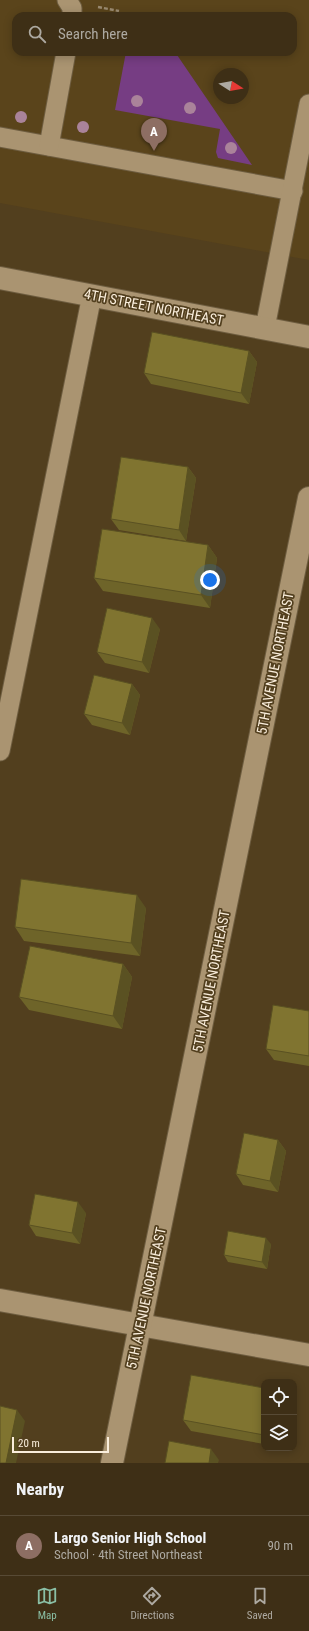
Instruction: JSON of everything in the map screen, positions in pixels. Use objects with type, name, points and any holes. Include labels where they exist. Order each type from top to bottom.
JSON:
[{"type":"street","name":"4TH STREET NORTHEAST","points":[[0,278],[309,336]]},
{"type":"street","name":"5TH AVENUE NORTHEAST","points":[[112,1463],[309,498]]},
{"type":"street","points":[[0,1300],[309,1355]]},
{"type":"lane","points":[[67,0],[72,8],[72,12]]},
{"type":"lane","points":[[49,146],[65,56]]},
{"type":"lane","points":[[266,328],[309,104]]},
{"type":"lane","points":[[0,137],[293,191]]},
{"type":"lane","points":[[0,751],[92,295]]},
{"type":"path","points":[[93,6],[119,11]]},
{"type":"shaded area","points":[[0,0],[309,0],[309,260],[0,203]]},
{"type":"shaded area","points":[[125,56],[178,56],[252,165],[218,158],[216,152],[220,129],[115,110]]},
{"type":"building","points":[[152,332],[249,351],[241,393],[144,373]]},
{"type":"building","points":[[121,457],[188,467],[179,530],[111,519]]},
{"type":"building","points":[[102,529],[208,545],[201,595],[94,578]]},
{"type":"building","points":[[107,608],[152,618],[142,662],[97,652]]},
{"type":"building","points":[[94,675],[132,684],[122,723],[84,714]]},
{"type":"building","points":[[21,879],[137,895],[131,943],[15,927]]},
{"type":"building","points":[[30,946],[123,964],[113,1016],[19,997]]},
{"type":"building","points":[[273,1005],[309,1011],[309,1056],[266,1049]]},
{"type":"building","points":[[244,1133],[278,1140],[270,1181],[236,1174]]},
{"type":"building","points":[[35,1194],[78,1202],[72,1233],[29,1225]]},
{"type":"building","points":[[228,1231],[266,1238],[262,1262],[224,1255]]},
{"type":"building","points":[[191,1375],[261,1387],[261,1434],[183,1420]]},
{"type":"building","points":[[0,1406],[17,1410],[6,1463],[0,1463]]},
{"type":"building","points":[[169,1441],[211,1449],[209,1463],[165,1463]]},
{"type":"place","name":"Largo Senior High School","points":[[154,151]]}]
